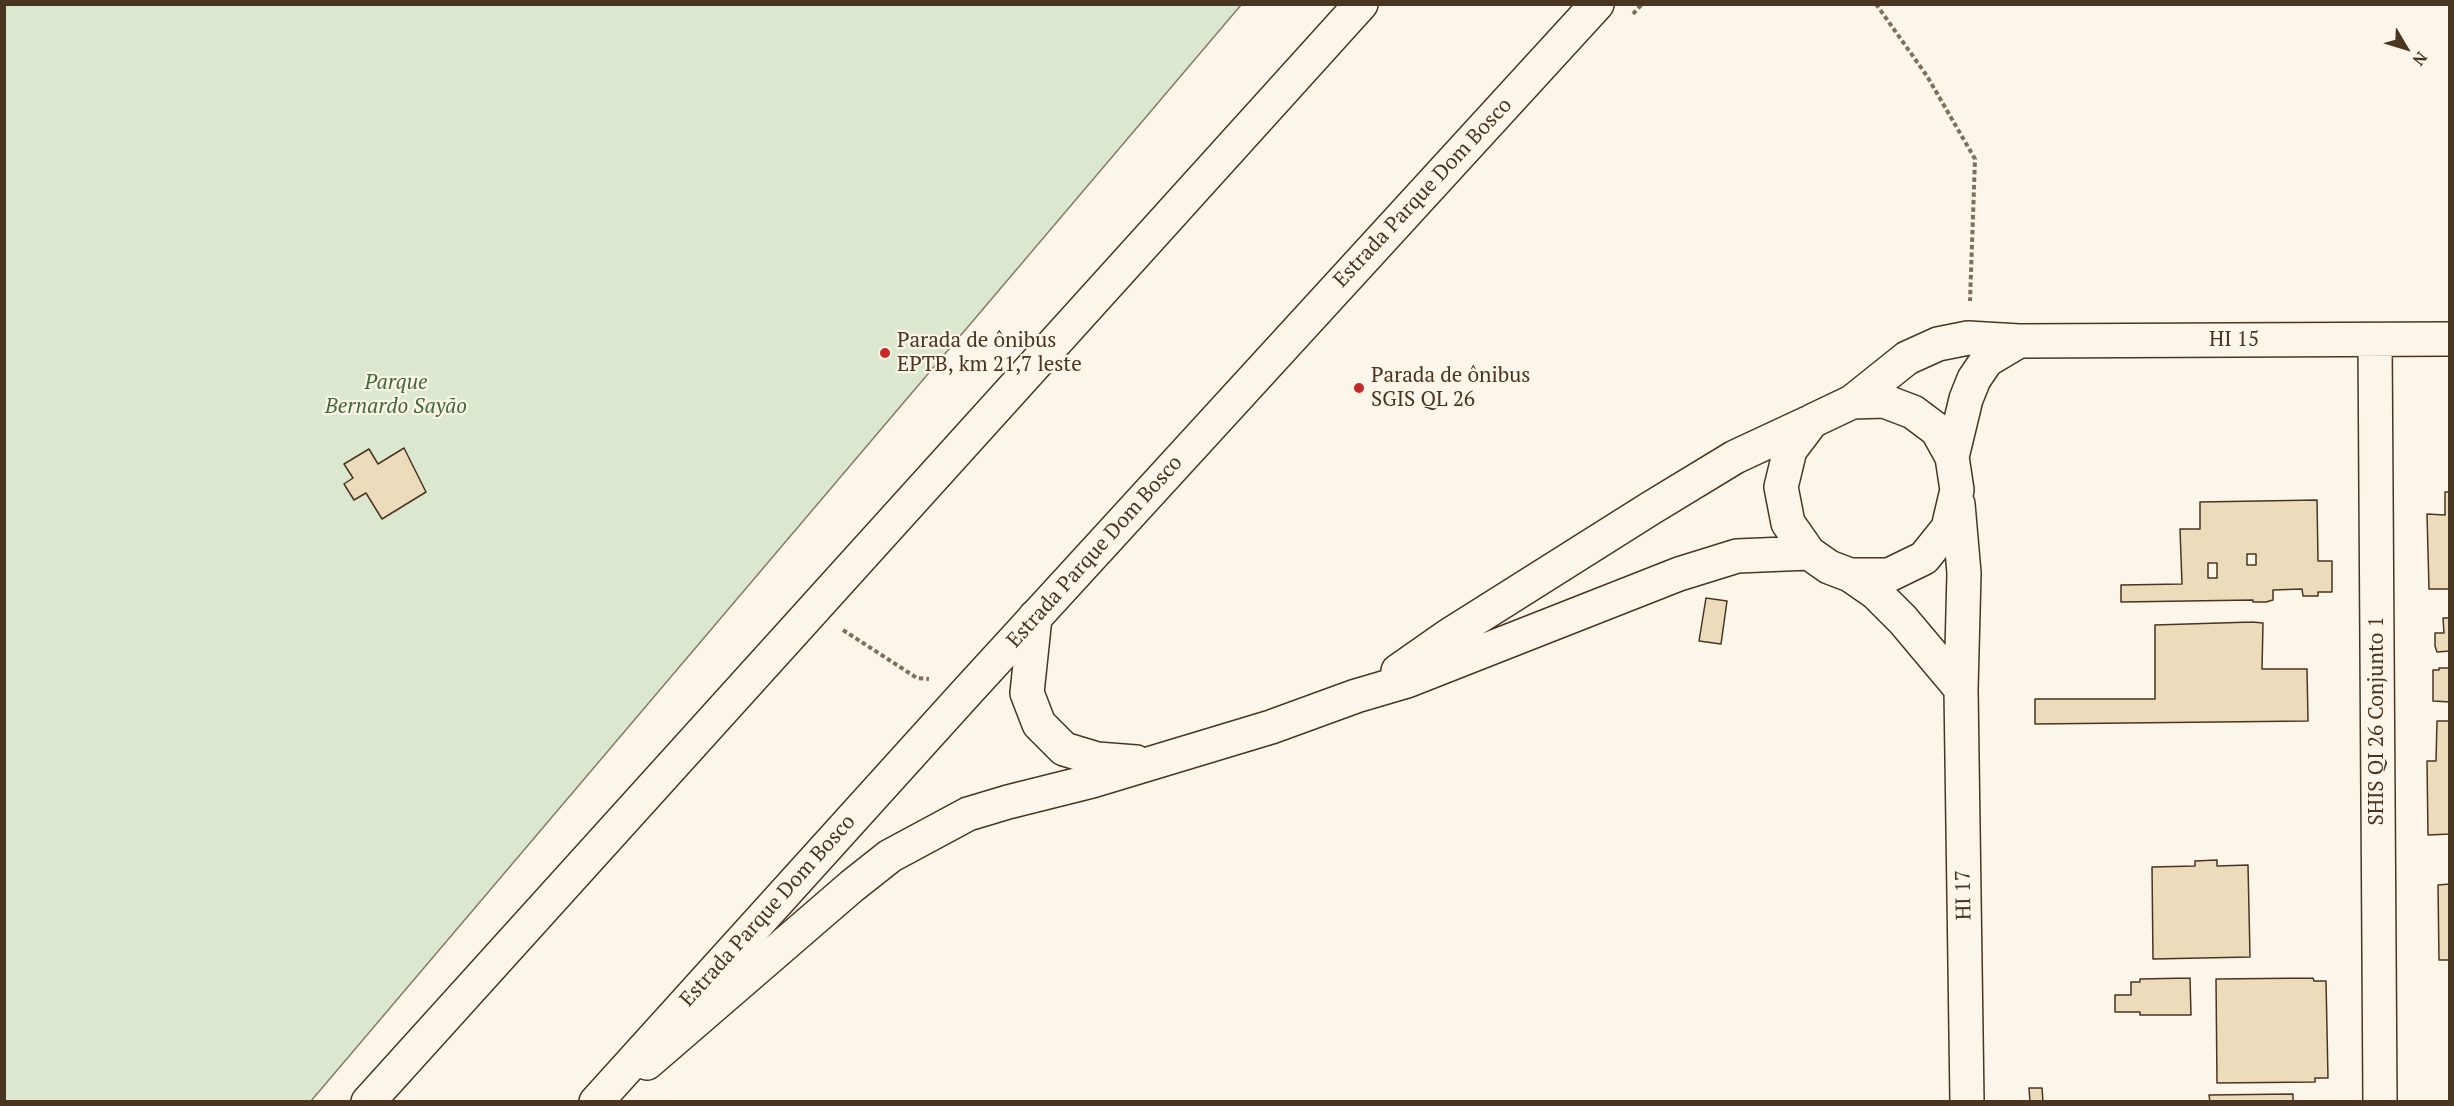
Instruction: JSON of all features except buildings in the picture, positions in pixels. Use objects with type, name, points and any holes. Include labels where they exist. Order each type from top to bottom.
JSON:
[{"type":"street","points":[[368,1101],[1361,4]]},
{"type":"street","name":"Estrada Parque Dom Bosco","points":[[597,1101],[1035,617],[1597,4]]},
{"type":"street","name":"HI 15","points":[[1852,402],[1907,358],[1938,344],[1968,338],[2019,341],[2450,339]]},
{"type":"street","name":"SHIS QI 26 Conjunto 1","points":[[2375,340],[2380,1101]]},
{"type":"street","points":[[1952,457],[1966,399],[1974,379],[1987,360],[2019,341]]},
{"type":"street","points":[[1368,692],[1448,636],[1735,457],[1852,402],[1884,401],[1913,411],[1937,430],[1952,457],[1957,490],[1948,528],[1924,558],[1889,575],[1850,575]]},
{"type":"street","points":[[1812,421],[1790,450],[1782,487],[1788,523],[1809,553],[1828,567],[1850,575],[1876,593],[1903,620],[1961,689]]},
{"type":"street","name":"HI 17","points":[[1957,490],[1964,573],[1961,689],[1967,1101]]},
{"type":"street","points":[[603,1101],[843,893],[890,856],[968,814],[1153,763],[1271,727],[1368,692],[1407,681],[1698,568],[1737,556],[1809,553]]},
{"type":"street","points":[[1035,617],[1027,693],[1039,724],[1064,749],[1097,759],[1153,763]]},
{"type":"path","points":[[1876,4],[1927,76],[1975,159],[1968,338]]},
{"type":"path","points":[[813,610],[917,678],[943,681],[965,694]]},
{"type":"green space","name":"Parque Bernardo Sayão","points":[[5,5],[1241,5],[311,1101],[5,1102]]},
{"type":"place","name":"Parada de ônibus EPTB, km 21,7 leste","points":[[885,353]]},
{"type":"place","name":"Parada de ônibus SGIS QL 26","points":[[1359,388]]}]
